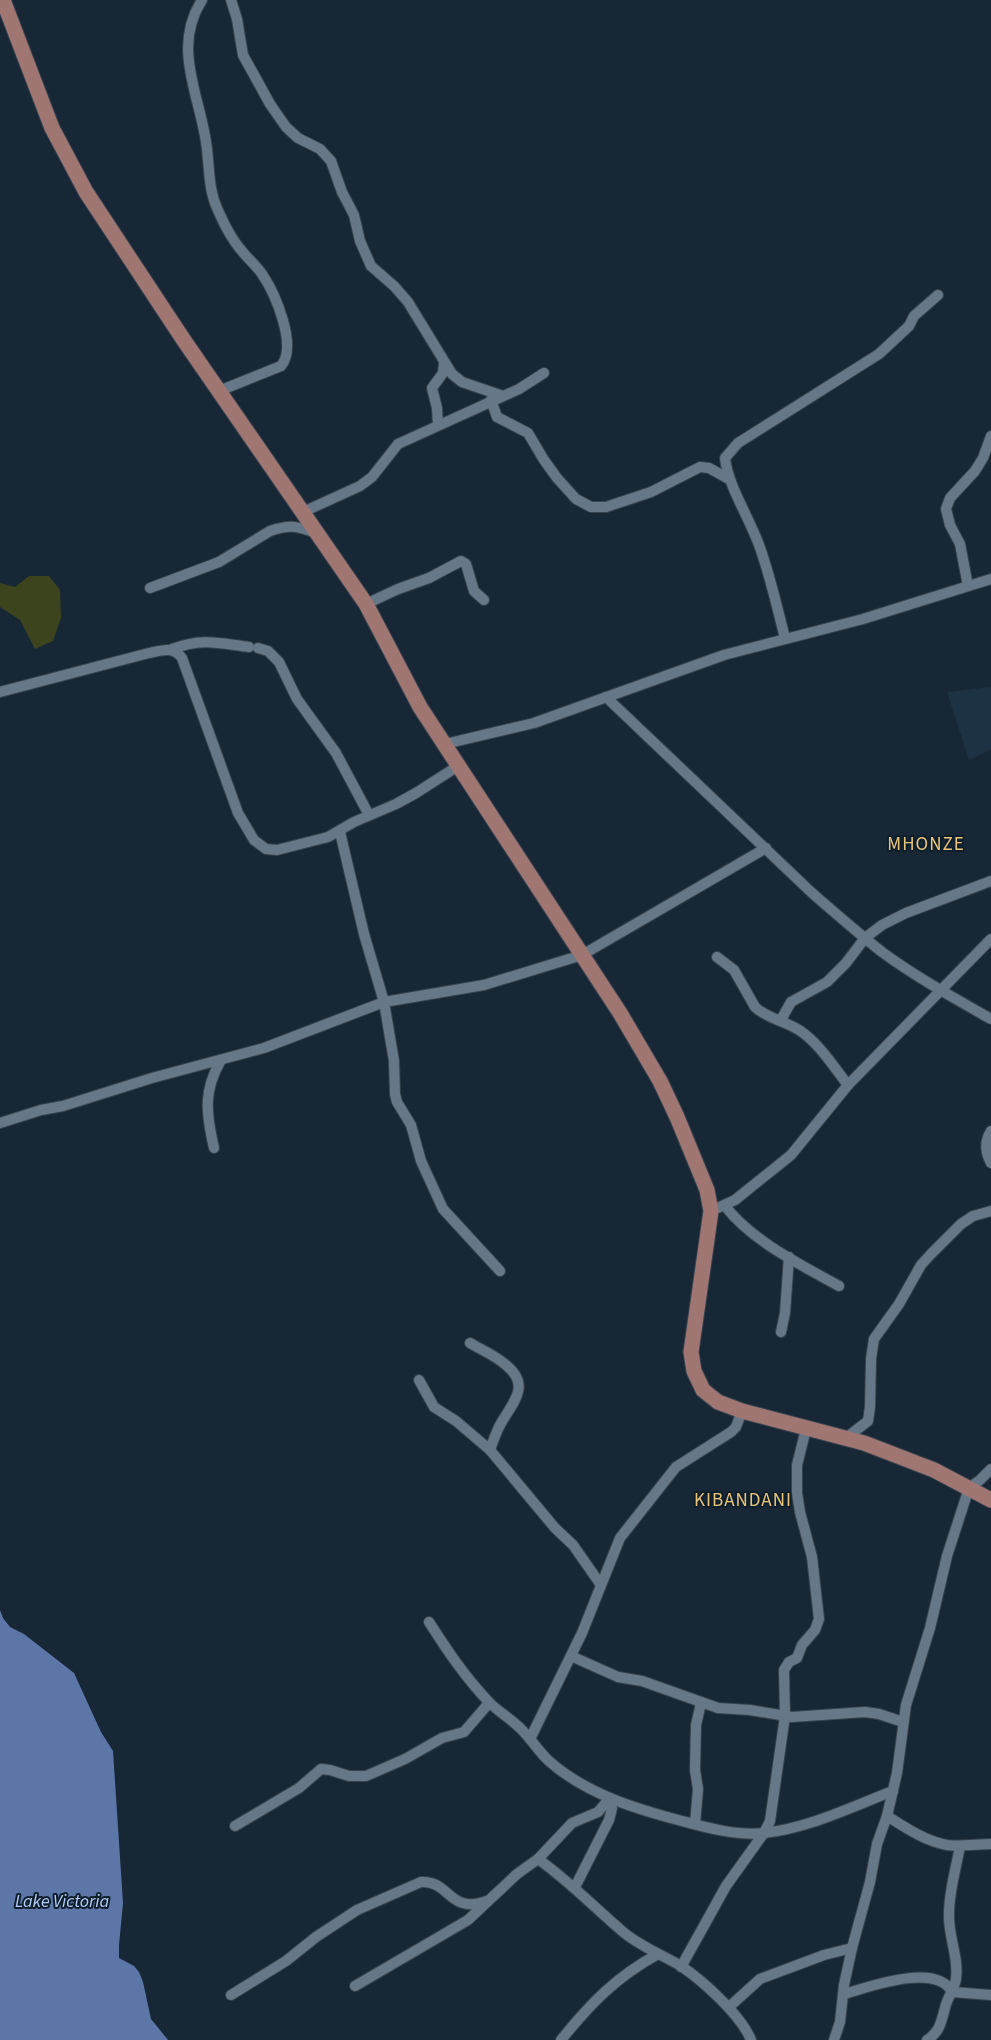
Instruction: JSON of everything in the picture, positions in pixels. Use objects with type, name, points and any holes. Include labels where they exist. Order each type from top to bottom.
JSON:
[{"type":"main road","points":[[3,0],[52,128],[69,162],[107,226],[366,604],[392,652],[406,683],[458,766],[620,1013],[660,1081],[707,1190],[718,1208],[691,1352],[694,1371],[703,1390],[718,1402],[742,1411],[864,1443],[910,1460],[991,1500]]},
{"type":"street","points":[[202,0],[194,16],[190,31],[188,63],[189,76],[205,136],[212,193],[217,208],[230,232],[268,286],[286,329],[287,345],[286,360],[281,366],[219,391]]},
{"type":"street","points":[[231,0],[237,19],[244,58],[270,104],[286,127],[298,138],[320,149],[331,161],[342,192],[354,215],[360,241],[371,266],[394,286],[408,302],[452,374],[462,382],[502,396]]},
{"type":"street","points":[[786,638],[760,546],[730,479],[725,458],[738,443],[879,354],[909,326],[914,316],[938,295]]},
{"type":"street","points":[[438,425],[437,408],[432,388],[443,373],[444,363]]},
{"type":"street","points":[[303,512],[360,486],[372,477],[398,444],[525,386],[544,373]]},
{"type":"street","points":[[491,400],[497,417],[528,433],[557,478],[576,499],[591,508],[606,506],[651,492],[700,468],[709,468],[730,479]]},
{"type":"street","points":[[968,586],[960,544],[950,526],[946,509],[950,498],[975,471],[983,458],[991,436]]},
{"type":"street","points":[[150,588],[220,562],[278,528],[296,526],[319,535]]},
{"type":"street","points":[[366,604],[398,589],[429,578],[461,562],[466,564],[476,595],[484,600]]},
{"type":"street","points":[[445,744],[540,721],[724,656],[863,619],[991,578]]},
{"type":"street","points":[[0,692],[149,653],[207,641],[253,647],[268,651],[279,662],[297,699],[330,744],[369,815]]},
{"type":"street","points":[[172,649],[178,652],[182,658],[238,813],[254,840],[266,849],[277,850],[312,842],[340,832],[369,815],[410,797],[458,766]]},
{"type":"street","points":[[606,697],[811,892],[865,938],[882,952],[940,990],[991,1019]]},
{"type":"street","points":[[340,832],[364,934],[384,1002],[394,1061],[394,1094],[415,1134],[421,1161],[437,1199],[448,1216],[500,1272]]},
{"type":"street","points":[[0,1123],[305,1034],[384,1002],[484,985],[582,955],[766,848]]},
{"type":"street","points":[[781,1020],[791,1002],[827,982],[846,963],[865,938],[894,918],[991,881]]},
{"type":"street","points":[[839,1286],[789,1257],[718,1208],[791,1155],[848,1085],[991,939]]},
{"type":"street","points":[[717,957],[734,970],[759,1011],[781,1020],[801,1032],[848,1085]]},
{"type":"street","points":[[214,1148],[209,1124],[208,1096],[211,1081],[221,1060]]},
{"type":"street","points":[[991,1131],[987,1137],[986,1148],[991,1163]]},
{"type":"street","points":[[846,1438],[868,1421],[871,1359],[874,1339],[899,1304],[921,1265],[961,1224],[973,1216],[991,1211]]},
{"type":"street","points":[[781,1332],[785,1313],[789,1257]]},
{"type":"street","points":[[470,1342],[507,1365],[518,1379],[520,1388],[518,1397],[500,1426],[490,1450]]},
{"type":"street","points":[[419,1380],[434,1407],[456,1421],[490,1450],[555,1528],[573,1544],[601,1584]]},
{"type":"street","points":[[530,1739],[588,1619],[620,1538],[651,1501],[666,1477],[685,1459],[731,1432],[736,1427],[742,1411]]},
{"type":"street","points":[[681,1967],[726,1886],[764,1833],[770,1821],[785,1716],[786,1666],[797,1658],[802,1645],[815,1630],[819,1619],[812,1557],[797,1493],[797,1465],[806,1429]]},
{"type":"street","points":[[834,2040],[840,2022],[852,1948],[870,1882],[877,1844],[893,1791],[906,1705],[930,1628],[947,1556],[969,1488],[991,1469]]},
{"type":"street","points":[[429,1622],[466,1676],[490,1703],[517,1725],[550,1762],[610,1799],[695,1824],[747,1834],[764,1833],[814,1822],[893,1791]]},
{"type":"street","points":[[570,1656],[618,1677],[642,1681],[718,1708],[801,1717],[865,1712],[879,1714],[903,1722]]},
{"type":"street","points":[[235,1826],[299,1788],[321,1769],[349,1776],[366,1776],[404,1759],[442,1738],[464,1732],[490,1703]]},
{"type":"street","points":[[695,1824],[698,1789],[695,1770],[696,1725],[701,1703]]},
{"type":"street","points":[[355,1986],[468,1920],[517,1874],[538,1859],[572,1823],[598,1812],[610,1799]]},
{"type":"street","points":[[575,1887],[609,1820],[612,1808],[610,1799]]},
{"type":"street","points":[[887,1816],[923,1837],[948,1845],[991,1844]]},
{"type":"street","points":[[747,1834],[752,1837],[755,1845]]},
{"type":"street","points":[[927,2040],[939,2029],[956,1980],[949,1911],[960,1846]]},
{"type":"street","points":[[538,1859],[575,1887],[622,1931],[681,1967],[729,2007],[751,2040]]},
{"type":"street","points":[[231,1995],[286,1961],[316,1937],[357,1910],[422,1882],[430,1881],[436,1884],[456,1902],[464,1905],[489,1901]]},
{"type":"street","points":[[729,2007],[760,1979],[824,1955],[852,1948]]},
{"type":"street","points":[[561,2040],[607,1989],[627,1972],[658,1954]]},
{"type":"street","points":[[844,1994],[920,1977],[940,1980],[952,1992]]},
{"type":"street","points":[[952,1992],[991,1996]]},
{"type":"shaded area","points":[[991,687],[991,749],[969,760],[947,692]]},
{"type":"green space","points":[[29,576],[49,576],[60,590],[61,618],[53,641],[35,649],[20,620],[0,607],[0,583],[15,587]]},
{"type":"water","name":"Lake Victoria","points":[[0,1610],[10,1627],[24,1634],[74,1673],[101,1732],[113,1751],[123,1903],[119,1958],[134,1966],[139,1972],[151,2019],[168,2040],[0,2040]]},
{"type":"district","name":"MHONZE","points":[[926,844]]},
{"type":"district","name":"KIBANDANI","points":[[743,1500]]}]
